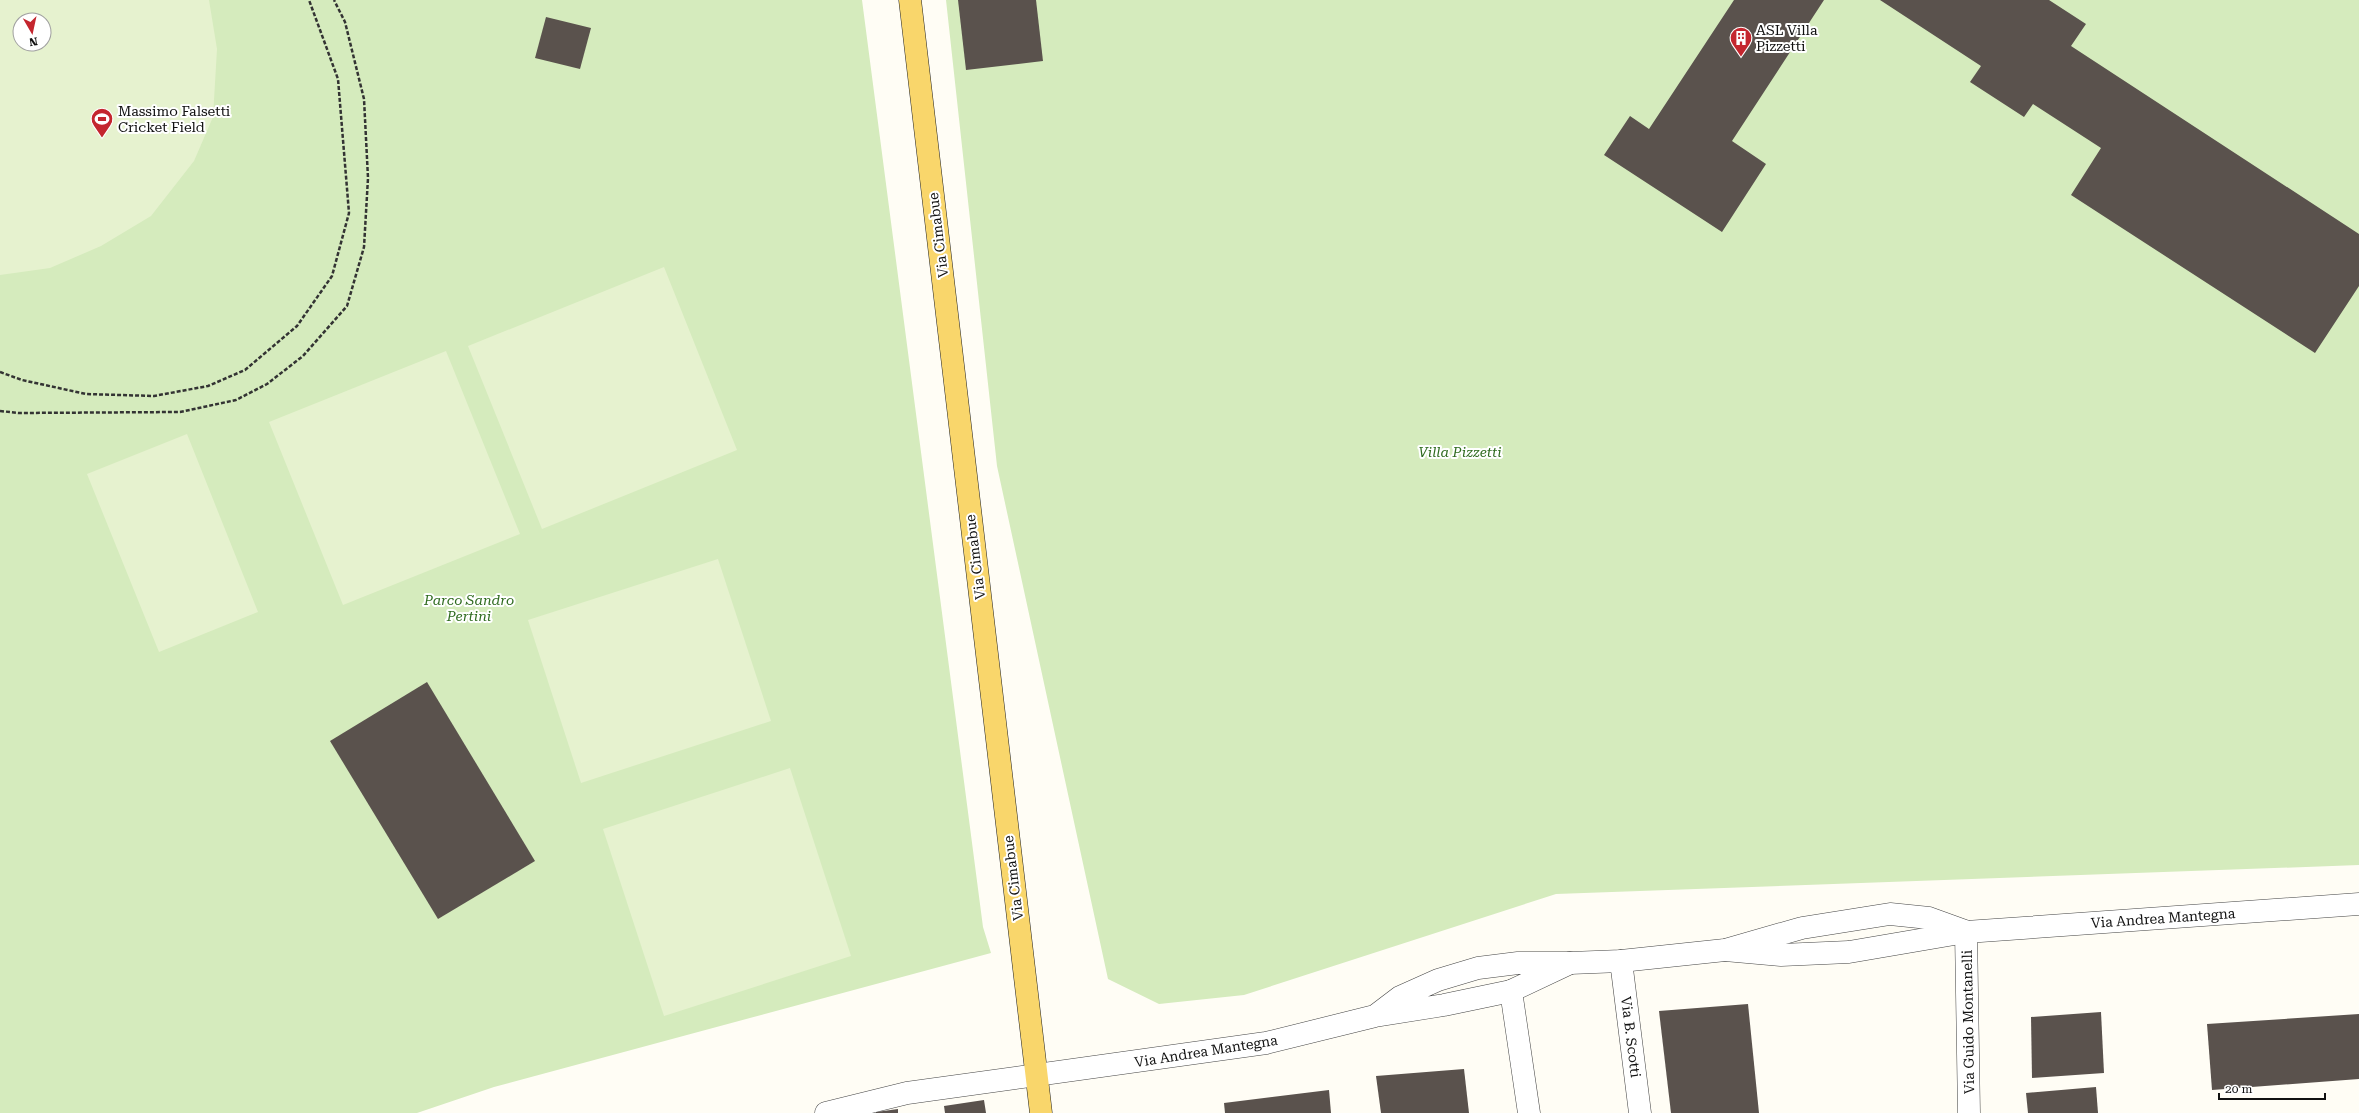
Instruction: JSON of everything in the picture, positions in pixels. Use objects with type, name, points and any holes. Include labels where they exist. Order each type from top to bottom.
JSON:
[{"type":"main road","name":"Via Cimabue","points":[[910,0],[1041,1113]]},
{"type":"street","name":"Via Andrea Mantegna","points":[[1725,950],[1781,954],[1849,952],[1966,932],[2359,904]]},
{"type":"street","name":"Via Andrea Mantegna","points":[[1375,1016],[1400,997],[1438,980],[1478,968],[1518,963],[1621,961],[1725,950],[1802,928],[1890,914],[1929,918],[1966,932]]},
{"type":"street","points":[[1849,952],[1842,943],[1843,932],[1852,919]]},
{"type":"street","name":"Via Guido Montanelli","points":[[1966,932],[1969,1113]]},
{"type":"street","name":"Via B. Scotti","points":[[1621,961],[1640,1113]]},
{"type":"street","name":"Via Andrea Mantegna","points":[[826,1113],[907,1094],[1266,1043],[1375,1016],[1444,1006],[1511,991],[1570,963]]},
{"type":"street","points":[[1511,991],[1529,1113]]},
{"type":"path","points":[[0,372],[22,380],[86,394],[154,396],[208,386],[245,370],[297,326],[332,276],[349,212],[338,79],[309,0]]},
{"type":"path","points":[[0,410],[19,413],[180,412],[236,400],[268,384],[303,356],[347,306],[364,247],[368,178],[364,99],[345,22],[334,0]]},
{"type":"green space","name":"Parco Sandro Pertini","points":[[0,0],[862,0],[983,927],[991,953],[494,1087],[417,1113],[0,1113]]},
{"type":"green space","name":"Massimo Falsetti Cricket Field","points":[[0,0],[209,0],[217,49],[213,117],[194,161],[151,216],[101,246],[50,268],[0,275]]},
{"type":"green space","name":"Villa Pizzetti","points":[[946,0],[2359,0],[2359,865],[1556,894],[1244,995],[1159,1004],[1108,979],[997,466]]},
{"type":"green space","points":[[664,267],[737,450],[542,529],[468,346]]},
{"type":"green space","points":[[446,351],[520,534],[343,605],[269,422]]},
{"type":"green space","points":[[187,434],[258,612],[159,652],[87,474]]},
{"type":"green space","points":[[718,559],[771,721],[581,783],[528,620]]},
{"type":"green space","points":[[790,768],[851,956],[664,1016],[603,829]]},
{"type":"building","points":[[958,0],[1036,0],[1043,61],[966,70]]},
{"type":"building","name":"ASL Villa Pizzetti","points":[[1734,0],[1824,0],[1732,141],[1766,164],[1722,232],[1604,155],[1630,116],[1649,129]]},
{"type":"building","points":[[1880,0],[2049,0],[2086,24],[2071,46],[2359,234],[2359,286],[2315,353],[2071,195],[2101,148],[2033,104],[2024,117],[1970,82],[1981,66]]},
{"type":"building","points":[[546,17],[591,28],[580,69],[535,58]]},
{"type":"building","points":[[427,682],[535,861],[438,919],[330,741]]},
{"type":"building","points":[[1748,1004],[1759,1113],[1671,1113],[1659,1011]]},
{"type":"building","points":[[2101,1012],[2104,1073],[2032,1078],[2031,1017]]},
{"type":"building","points":[[2359,1014],[2359,1079],[2212,1090],[2207,1024]]},
{"type":"building","points":[[1464,1069],[1469,1113],[1381,1113],[1376,1076]]},
{"type":"building","points":[[2096,1087],[2098,1113],[2028,1113],[2026,1093]]},
{"type":"building","points":[[1329,1090],[1331,1113],[1225,1113],[1224,1103]]},
{"type":"building","points":[[984,1100],[986,1113],[945,1113],[944,1106]]},
{"type":"building","points":[[898,1109],[898,1113],[876,1113],[876,1112]]},
{"type":"place","name":"ASL Villa Pizzetti","points":[[1741,58]]},
{"type":"place","name":"Massimo Falsetti Cricket Field","points":[[102,138]]}]
